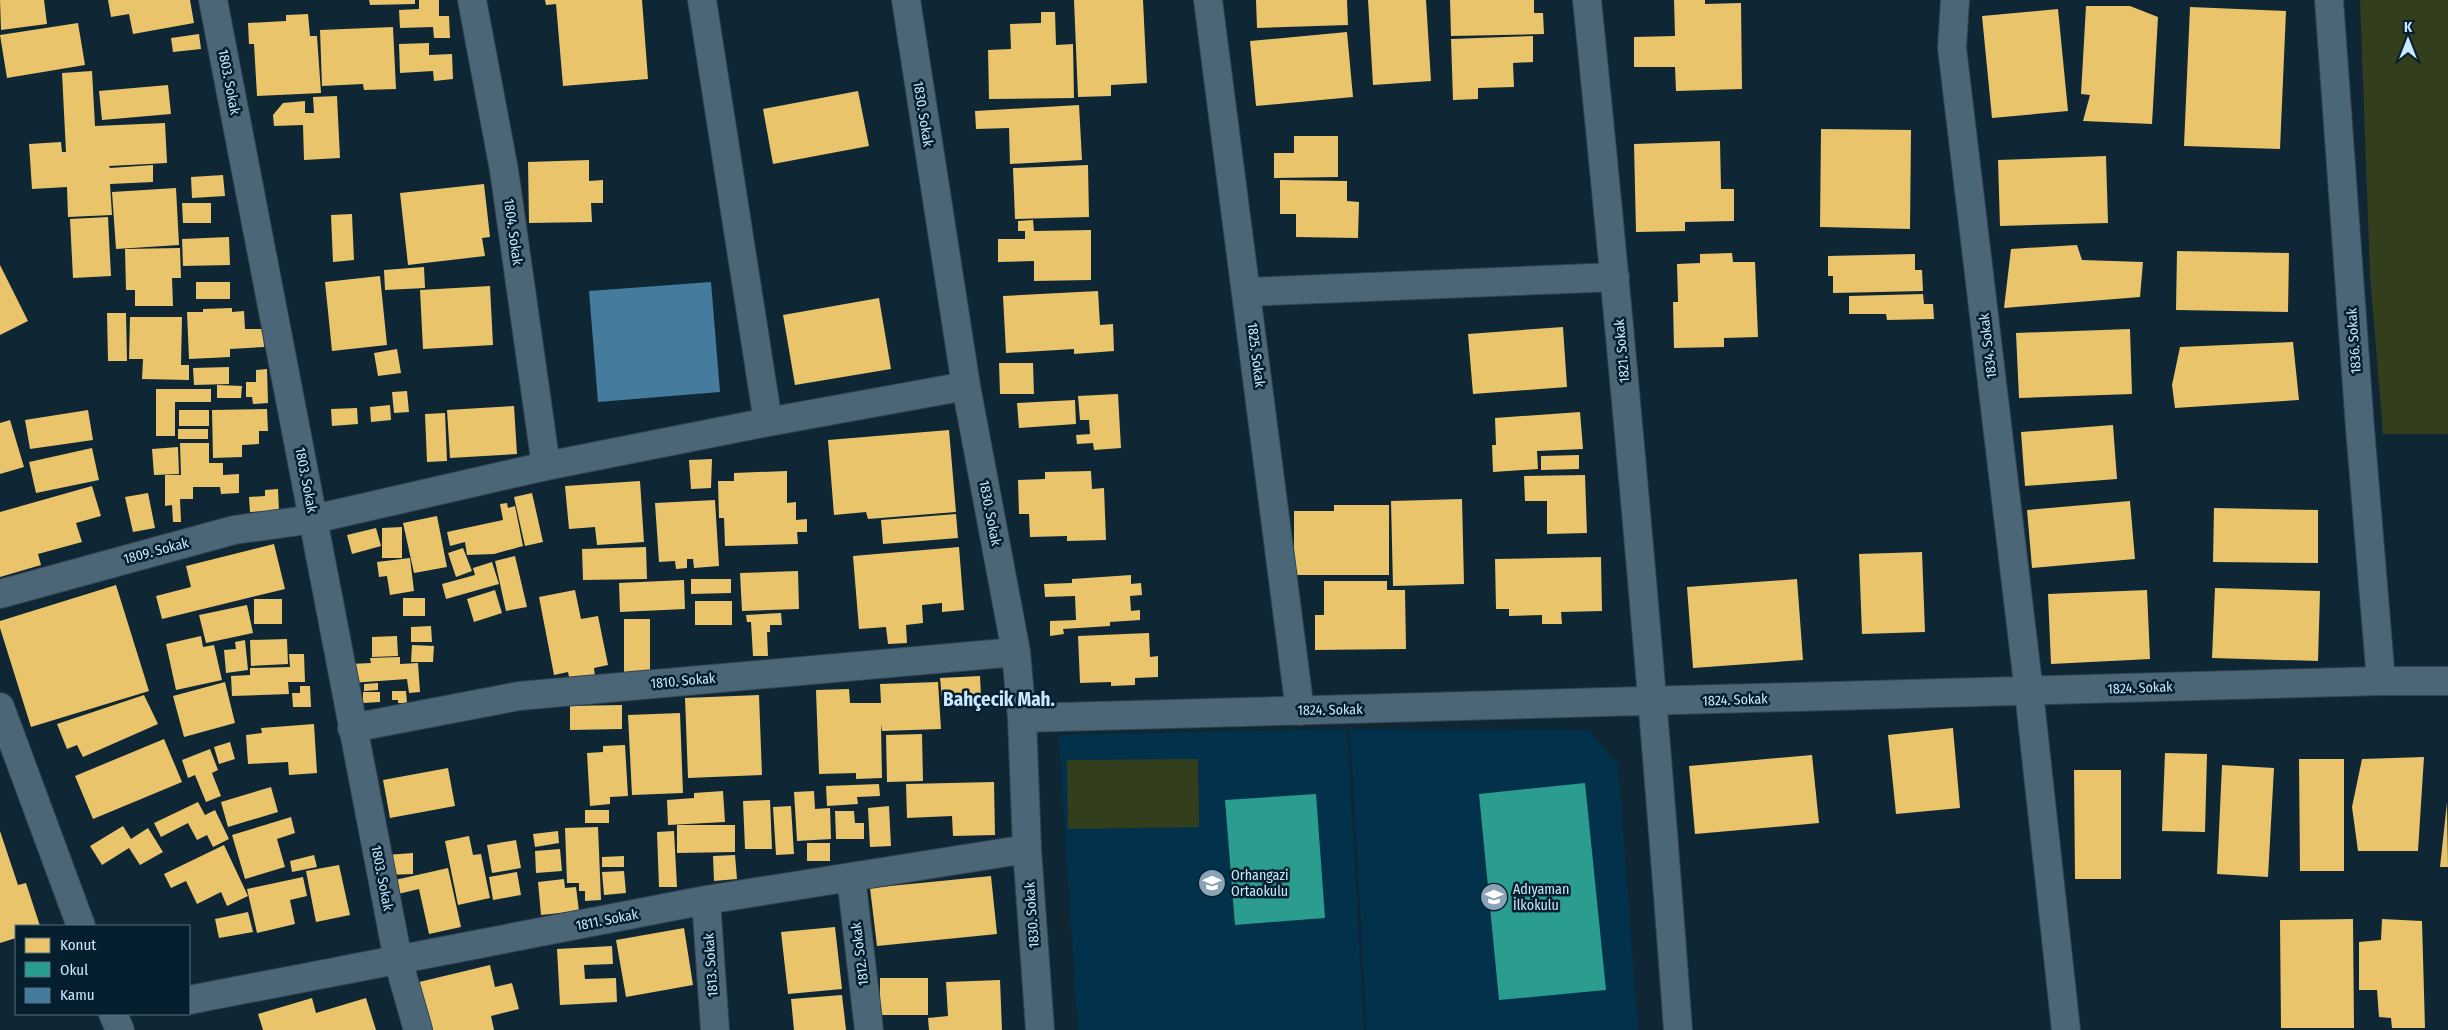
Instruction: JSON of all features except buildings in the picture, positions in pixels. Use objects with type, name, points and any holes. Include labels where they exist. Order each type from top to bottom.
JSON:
[{"type":"street","name":"1803. Sokak","points":[[213,0],[398,960],[418,1030]]},
{"type":"street","name":"1804. Sokak","points":[[472,0],[504,170],[546,466]]},
{"type":"street","points":[[702,0],[768,422]]},
{"type":"street","name":"1830. Sokak","points":[[906,0],[966,386],[1016,652],[1022,718],[1027,849],[1040,1030]]},
{"type":"street","name":"1825. Sokak","points":[[1208,0],[1248,292],[1300,711]]},
{"type":"street","name":"1821. Sokak","points":[[1586,0],[1615,277],[1654,702],[1678,1030]]},
{"type":"street","name":"1834. Sokak","points":[[1955,0],[1952,48],[2029,692],[2066,1030]]},
{"type":"street","name":"1836. Sokak","points":[[2329,0],[2360,428],[2382,681]]},
{"type":"street","points":[[1248,292],[1615,277]]},
{"type":"street","name":"1809. Sokak","points":[[0,594],[234,530],[314,519],[546,466],[768,422],[966,386]]},
{"type":"street","name":"1810. Sokak","points":[[352,728],[518,696],[1016,652]]},
{"type":"street","name":"1824. Sokak","points":[[1022,718],[2382,681],[2448,681]]},
{"type":"street","points":[[0,707],[81,925]]},
{"type":"street","name":"1811. Sokak","points":[[190,1000],[706,900],[1027,849]]},
{"type":"street","name":"1812. Sokak","points":[[851,877],[869,1030]]},
{"type":"street","name":"1813. Sokak","points":[[706,900],[715,1030]]},
{"type":"shaded area","name":"Orhangazi Ortaokulu","points":[[1347,729],[1364,1030],[1078,1030],[1059,735]]},
{"type":"shaded area","name":"Adıyaman İlkokulu","points":[[1350,729],[1588,730],[1618,764],[1638,1030],[1367,1030]]},
{"type":"green space","points":[[2360,0],[2448,0],[2448,434],[2383,434],[2370,274]]},
{"type":"green space","points":[[1198,759],[1199,827],[1068,829],[1067,760]]},
{"type":"place","name":"Orhangazi Ortaokulu","points":[[1212,883]]},
{"type":"place","name":"Adıyaman İlkokulu","points":[[1494,897]]},
{"type":"district","name":"Bahçecik Mah.","points":[[999,699]]}]
